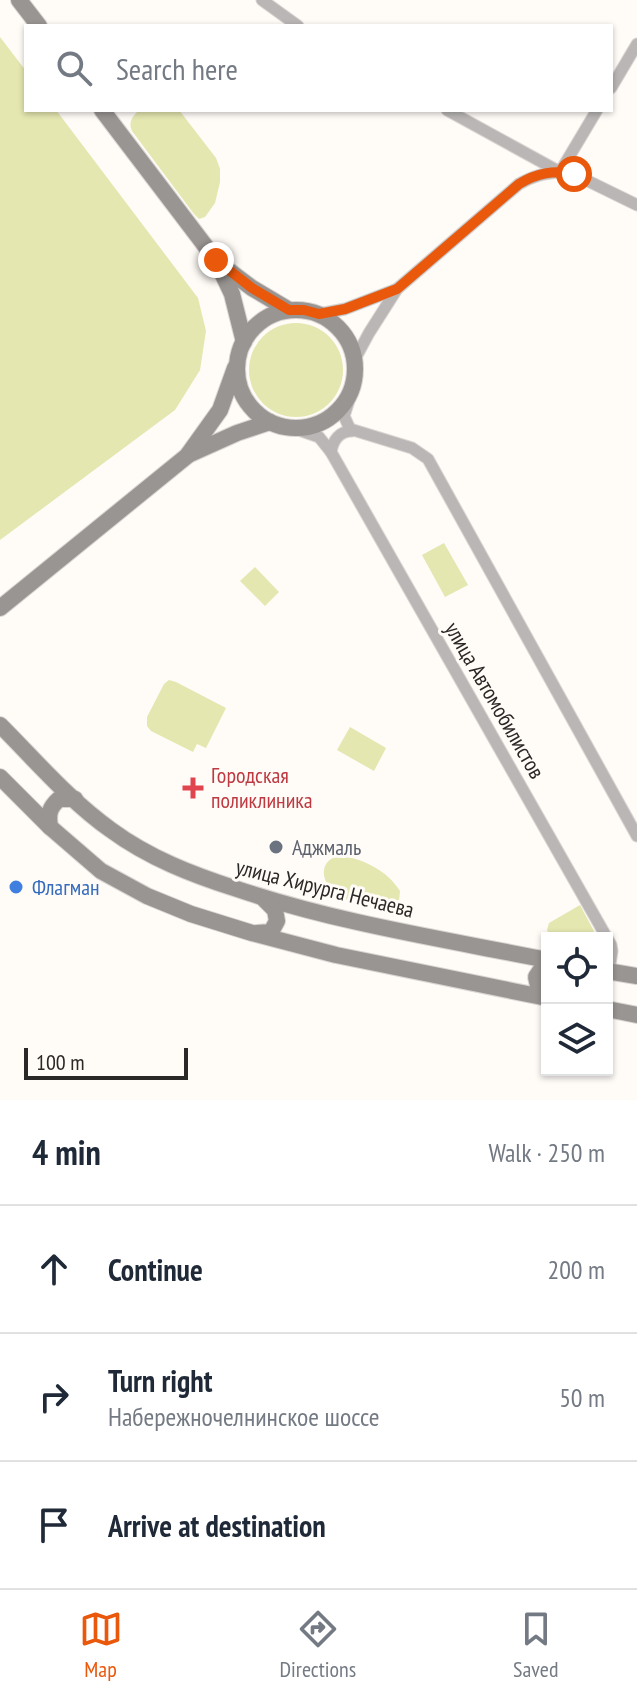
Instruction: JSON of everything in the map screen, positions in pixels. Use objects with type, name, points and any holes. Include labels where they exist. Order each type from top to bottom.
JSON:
[{"type":"main road","points":[[19,0],[37,24]]},
{"type":"main road","points":[[104,112],[216,260],[232,294],[244,342]]},
{"type":"main road","points":[[216,260],[252,288],[289,310]]},
{"type":"main road","points":[[187,456],[220,410],[244,342],[262,320],[275,314],[304,310],[319,314],[343,332],[355,359],[353,388],[347,400],[330,418],[318,424],[293,428],[270,422],[248,404],[237,377],[237,362]]},
{"type":"main road","points":[[0,608],[187,456],[270,422]]},
{"type":"main road","name":"улица Хирурга Нечаева","points":[[0,725],[109,829],[138,848],[197,875],[339,919],[541,962]]},
{"type":"main road","points":[[0,777],[50,827],[101,871],[191,914],[336,955],[541,996]]},
{"type":"main road","points":[[50,827],[50,807],[59,799],[75,799]]},
{"type":"main road","points":[[252,933],[271,932],[277,921],[275,910],[264,898]]},
{"type":"main road","points":[[541,970],[536,977],[541,992]]},
{"type":"main road","points":[[613,972],[637,976]]},
{"type":"main road","points":[[613,1010],[637,1015]]},
{"type":"street","points":[[262,0],[295,24]]},
{"type":"street","points":[[613,85],[637,44]]},
{"type":"street","points":[[451,112],[560,172],[584,179],[637,205]]},
{"type":"street","points":[[560,172],[596,112]]},
{"type":"street","points":[[355,359],[397,289],[519,184],[532,176],[560,172]]},
{"type":"street","points":[[319,314],[345,309],[397,289]]},
{"type":"street","points":[[352,431],[344,416],[353,388]]},
{"type":"street","name":"улица Автомобилистов","points":[[293,428],[319,437],[331,452],[604,932]]},
{"type":"street","points":[[331,452],[336,439],[345,431],[352,431],[412,448],[428,459],[637,836]]},
{"type":"green space","points":[[0,37],[24,68],[24,112],[58,112],[198,298],[206,331],[200,370],[175,410],[0,540]]},
{"type":"green space","points":[[137,112],[181,112],[216,158],[220,182],[215,203],[205,217],[199,219],[194,214],[132,131],[131,120]]},
{"type":"green space","points":[[296,323],[314,327],[329,337],[339,352],[343,370],[339,388],[329,403],[314,413],[296,417],[278,413],[263,403],[253,388],[249,370],[253,352],[263,337],[278,327]]},
{"type":"green space","points":[[444,543],[468,585],[445,597],[422,555]]},
{"type":"green space","points":[[255,567],[279,592],[265,606],[240,581]]},
{"type":"green space","points":[[169,680],[226,708],[206,748],[197,744],[193,752],[147,726],[147,717]]},
{"type":"green space","points":[[350,727],[386,748],[374,771],[337,750]]},
{"type":"green space","points":[[341,855],[382,872],[400,891],[399,901],[392,906],[356,902],[333,891],[325,880],[325,867]]},
{"type":"green space","points":[[580,905],[594,931],[548,932],[549,923]]},
{"type":"place","name":"Городская поликлиника","points":[[193,788]]},
{"type":"place","name":"Аджмаль","points":[[276,847]]},
{"type":"place","name":"Флагман","points":[[16,887]]},
{"type":"route","points":[[216,260],[252,288],[289,310],[319,314],[345,309],[397,289],[532,176],[560,172],[574,174]]}]
